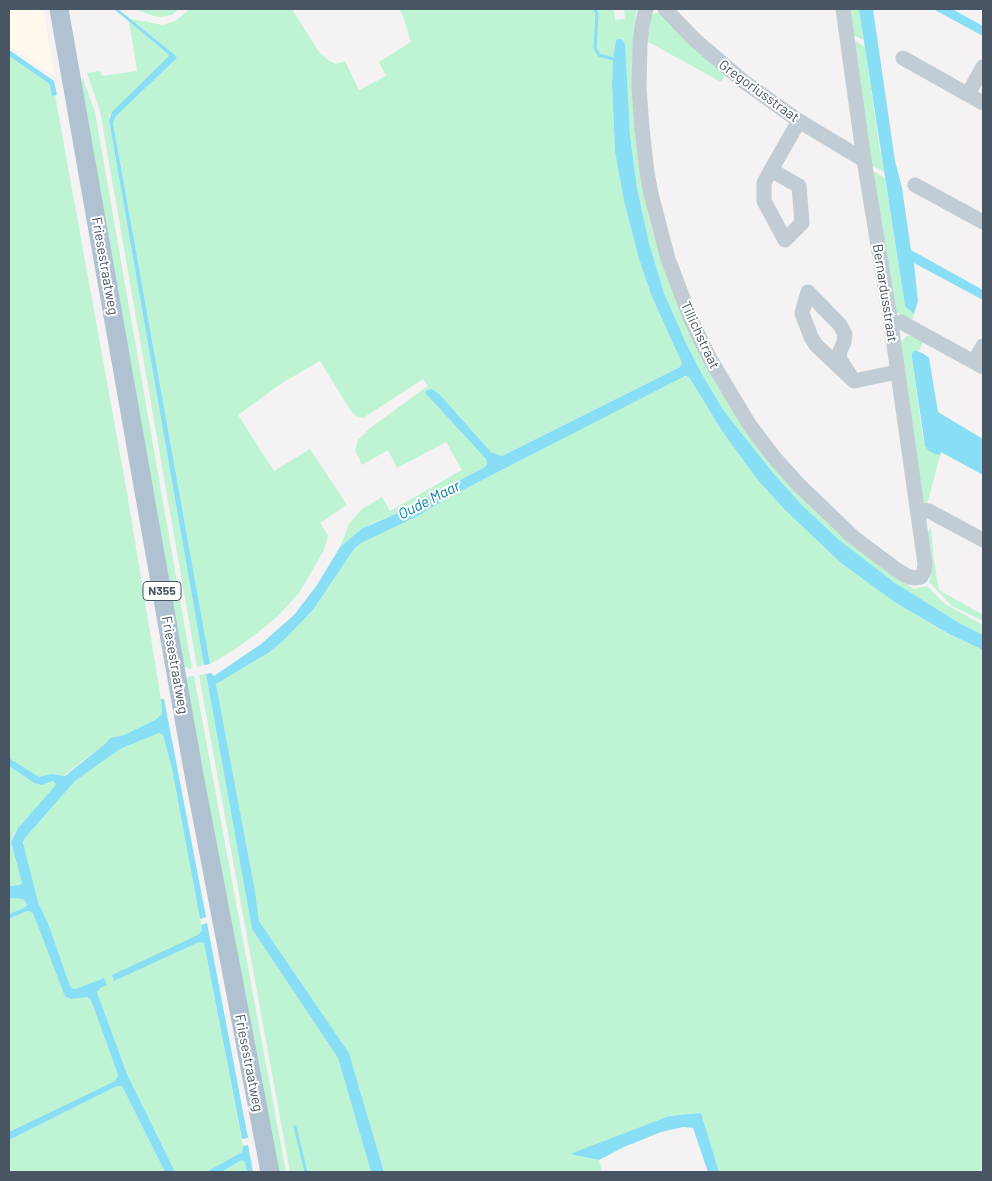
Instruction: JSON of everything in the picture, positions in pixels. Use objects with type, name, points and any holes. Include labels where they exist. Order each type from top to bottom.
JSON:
[{"type":"main road","name":"Friesestraatweg","points":[[59,9],[194,775],[270,1172]]},
{"type":"street","name":"Tillichstraat","points":[[646,9],[640,44],[639,80],[647,172],[668,259],[692,322],[710,359],[749,424],[773,456],[799,485],[853,537],[884,561],[909,577],[916,578],[921,576]]},
{"type":"street","name":"Gregoriusstraat","points":[[665,9],[716,59],[770,102],[864,160]]},
{"type":"street","name":"Bernardusstraat","points":[[843,9],[925,564],[921,576]]},
{"type":"street","points":[[903,58],[983,102]]},
{"type":"street","points":[[968,94],[983,67]]},
{"type":"street","points":[[771,170],[799,121]]},
{"type":"street","points":[[915,185],[981,217]]},
{"type":"street","points":[[808,292],[840,325],[845,334],[839,358],[854,381],[816,345],[811,337],[802,312],[808,292]]},
{"type":"street","points":[[891,324],[901,322],[979,364],[983,346]]},
{"type":"street","points":[[854,381],[897,372]]},
{"type":"street","points":[[917,510],[929,510],[983,540]]},
{"type":"shaded area","points":[[9,9],[43,9],[55,77],[9,46]]},
{"type":"green space","points":[[135,9],[179,9],[172,15],[159,17]]},
{"type":"green space","points":[[190,9],[292,9],[319,52],[336,64],[345,61],[359,90],[386,76],[379,62],[411,42],[402,13],[398,9],[614,9],[615,20],[625,19],[624,9],[637,9],[632,62],[636,145],[641,178],[651,226],[663,265],[690,334],[733,409],[896,577],[914,589],[927,586],[945,604],[983,625],[983,635],[917,598],[873,568],[839,540],[801,504],[773,473],[724,411],[686,343],[664,293],[649,243],[637,188],[626,93],[616,40],[612,84],[615,152],[624,201],[639,259],[652,297],[682,363],[680,367],[502,456],[491,452],[432,389],[428,396],[486,459],[487,464],[485,467],[398,513],[370,524],[340,547],[349,524],[362,509],[382,497],[390,511],[462,470],[446,442],[397,468],[388,450],[362,465],[355,450],[358,440],[370,428],[428,386],[423,379],[363,418],[357,417],[351,411],[320,361],[282,383],[238,415],[274,471],[310,449],[347,505],[320,523],[328,535],[324,550],[299,593],[278,616],[256,634],[210,664],[113,123],[116,116],[177,58],[131,19],[163,25],[175,21]]},
{"type":"green space","points":[[846,9],[859,9],[864,40],[850,34]]},
{"type":"green space","points":[[656,13],[662,14],[726,74],[721,82],[643,39],[648,16]]},
{"type":"green space","points":[[129,21],[168,54],[169,57],[109,116],[109,120],[204,665],[197,667],[100,111],[87,73],[100,71],[102,76],[137,71]]},
{"type":"green space","points":[[850,38],[865,47],[880,151],[885,172],[870,165]]},
{"type":"green space","points":[[9,56],[47,82],[50,85],[52,95],[55,95],[126,487],[161,699],[162,714],[155,720],[124,735],[109,739],[63,776],[56,774],[39,777],[9,758]]},
{"type":"green space","points":[[83,78],[95,112],[192,668],[189,669],[184,666],[81,82]]},
{"type":"green space","points":[[870,169],[885,178],[905,306],[914,314],[912,320],[895,312]]},
{"type":"green space","points":[[906,336],[913,336],[923,342],[919,351],[915,350],[912,358],[922,433],[925,446],[935,454],[940,455],[927,505],[922,501],[901,342]]},
{"type":"green space","points":[[682,377],[689,377],[722,431],[757,479],[785,510],[841,563],[896,603],[948,634],[983,650],[983,1172],[719,1172],[701,1113],[669,1116],[571,1154],[599,1160],[602,1172],[384,1172],[349,1053],[259,921],[216,684],[268,653],[283,641],[313,610],[354,549],[361,543],[418,516],[451,496]]},
{"type":"green space","points":[[931,527],[939,590],[983,615],[983,621],[952,606],[929,582],[931,574],[926,535]]},
{"type":"green space","points":[[206,674],[252,929],[338,1058],[371,1172],[290,1172],[199,675]]},
{"type":"green space","points":[[189,676],[194,676],[286,1172],[275,1172],[185,680]]},
{"type":"green space","points":[[159,733],[163,735],[172,769],[202,930],[198,935],[199,942],[204,943],[243,1146],[242,1152],[206,1172],[175,1172],[127,1074],[97,992],[104,978],[74,989],[70,986],[48,923],[38,902],[23,848],[25,838],[75,781],[120,749]]},
{"type":"green space","points":[[9,766],[34,783],[46,784],[53,781],[56,786],[14,833],[11,842],[22,883],[9,886]]},
{"type":"green space","points":[[9,898],[23,899],[27,904],[26,907],[9,914]]},
{"type":"green space","points":[[29,911],[33,913],[66,997],[71,999],[87,997],[91,1000],[118,1075],[115,1081],[9,1132],[9,919]]},
{"type":"green space","points":[[117,1086],[122,1086],[165,1172],[9,1172],[9,1140]]},
{"type":"green space","points":[[242,1160],[245,1162],[247,1172],[221,1172]]},
{"type":"water","points":[[114,9],[118,9],[177,58],[116,116],[113,123],[210,664],[204,665],[109,120],[112,112],[169,56]]},
{"type":"water","points":[[859,9],[873,9],[895,161],[902,188],[911,250],[983,290],[983,300],[914,263],[918,301],[914,314],[905,306]]},
{"type":"water","points":[[933,9],[952,9],[983,26],[983,36]]},
{"type":"water","name":"Oude Maar","points":[[616,40],[623,40],[625,45],[630,136],[637,188],[649,243],[664,293],[703,376],[724,411],[773,473],[801,504],[839,540],[895,583],[959,623],[983,635],[983,650],[949,634],[896,603],[841,563],[785,510],[757,479],[722,431],[689,377],[685,376],[451,496],[418,516],[361,543],[354,549],[313,610],[283,641],[268,653],[216,684],[259,921],[349,1053],[384,1172],[371,1172],[338,1058],[252,929],[206,674],[211,673],[214,676],[261,644],[294,615],[317,585],[340,547],[363,528],[398,513],[485,467],[487,464],[486,459],[428,396],[425,392],[428,390],[432,389],[440,395],[491,452],[502,456],[680,367],[682,363],[652,297],[639,259],[624,201],[615,152],[612,84],[613,59]]},
{"type":"water","points":[[9,50],[54,81],[57,95],[52,96],[50,85],[47,82],[9,56]]},
{"type":"water","points":[[915,350],[929,358],[938,412],[983,439],[983,475],[941,452],[940,455],[929,451],[925,446],[912,358],[912,353]]},
{"type":"water","points":[[161,699],[164,699],[206,917],[200,919],[172,769],[163,735],[159,733],[120,749],[75,781],[25,838],[23,843],[38,902],[48,923],[70,986],[74,989],[104,978],[107,985],[100,988],[97,992],[127,1074],[175,1172],[165,1172],[122,1086],[117,1086],[9,1140],[9,1132],[115,1081],[118,1075],[91,1000],[87,997],[71,999],[64,994],[33,913],[25,912],[9,919],[9,914],[26,907],[27,904],[23,899],[9,898],[9,886],[22,883],[11,842],[18,828],[56,784],[53,781],[42,785],[34,783],[9,766],[9,758],[39,777],[52,774],[65,776],[110,738],[124,735],[155,720],[162,714]]},
{"type":"water","points":[[207,923],[248,1138],[242,1139],[204,943],[199,942],[114,981],[112,975],[198,935],[202,930],[201,925]]},
{"type":"water","points":[[701,1113],[719,1172],[708,1172],[693,1128],[683,1127],[661,1132],[624,1147],[599,1160],[570,1154],[669,1116]]},
{"type":"water","points":[[248,1145],[253,1172],[247,1172],[245,1162],[242,1160],[221,1172],[206,1172],[242,1152],[243,1146]]},
{"type":"waterway","points":[[595,9],[597,14],[595,48],[599,55],[613,59]]},
{"type":"waterway","points":[[295,1127],[306,1172]]}]
